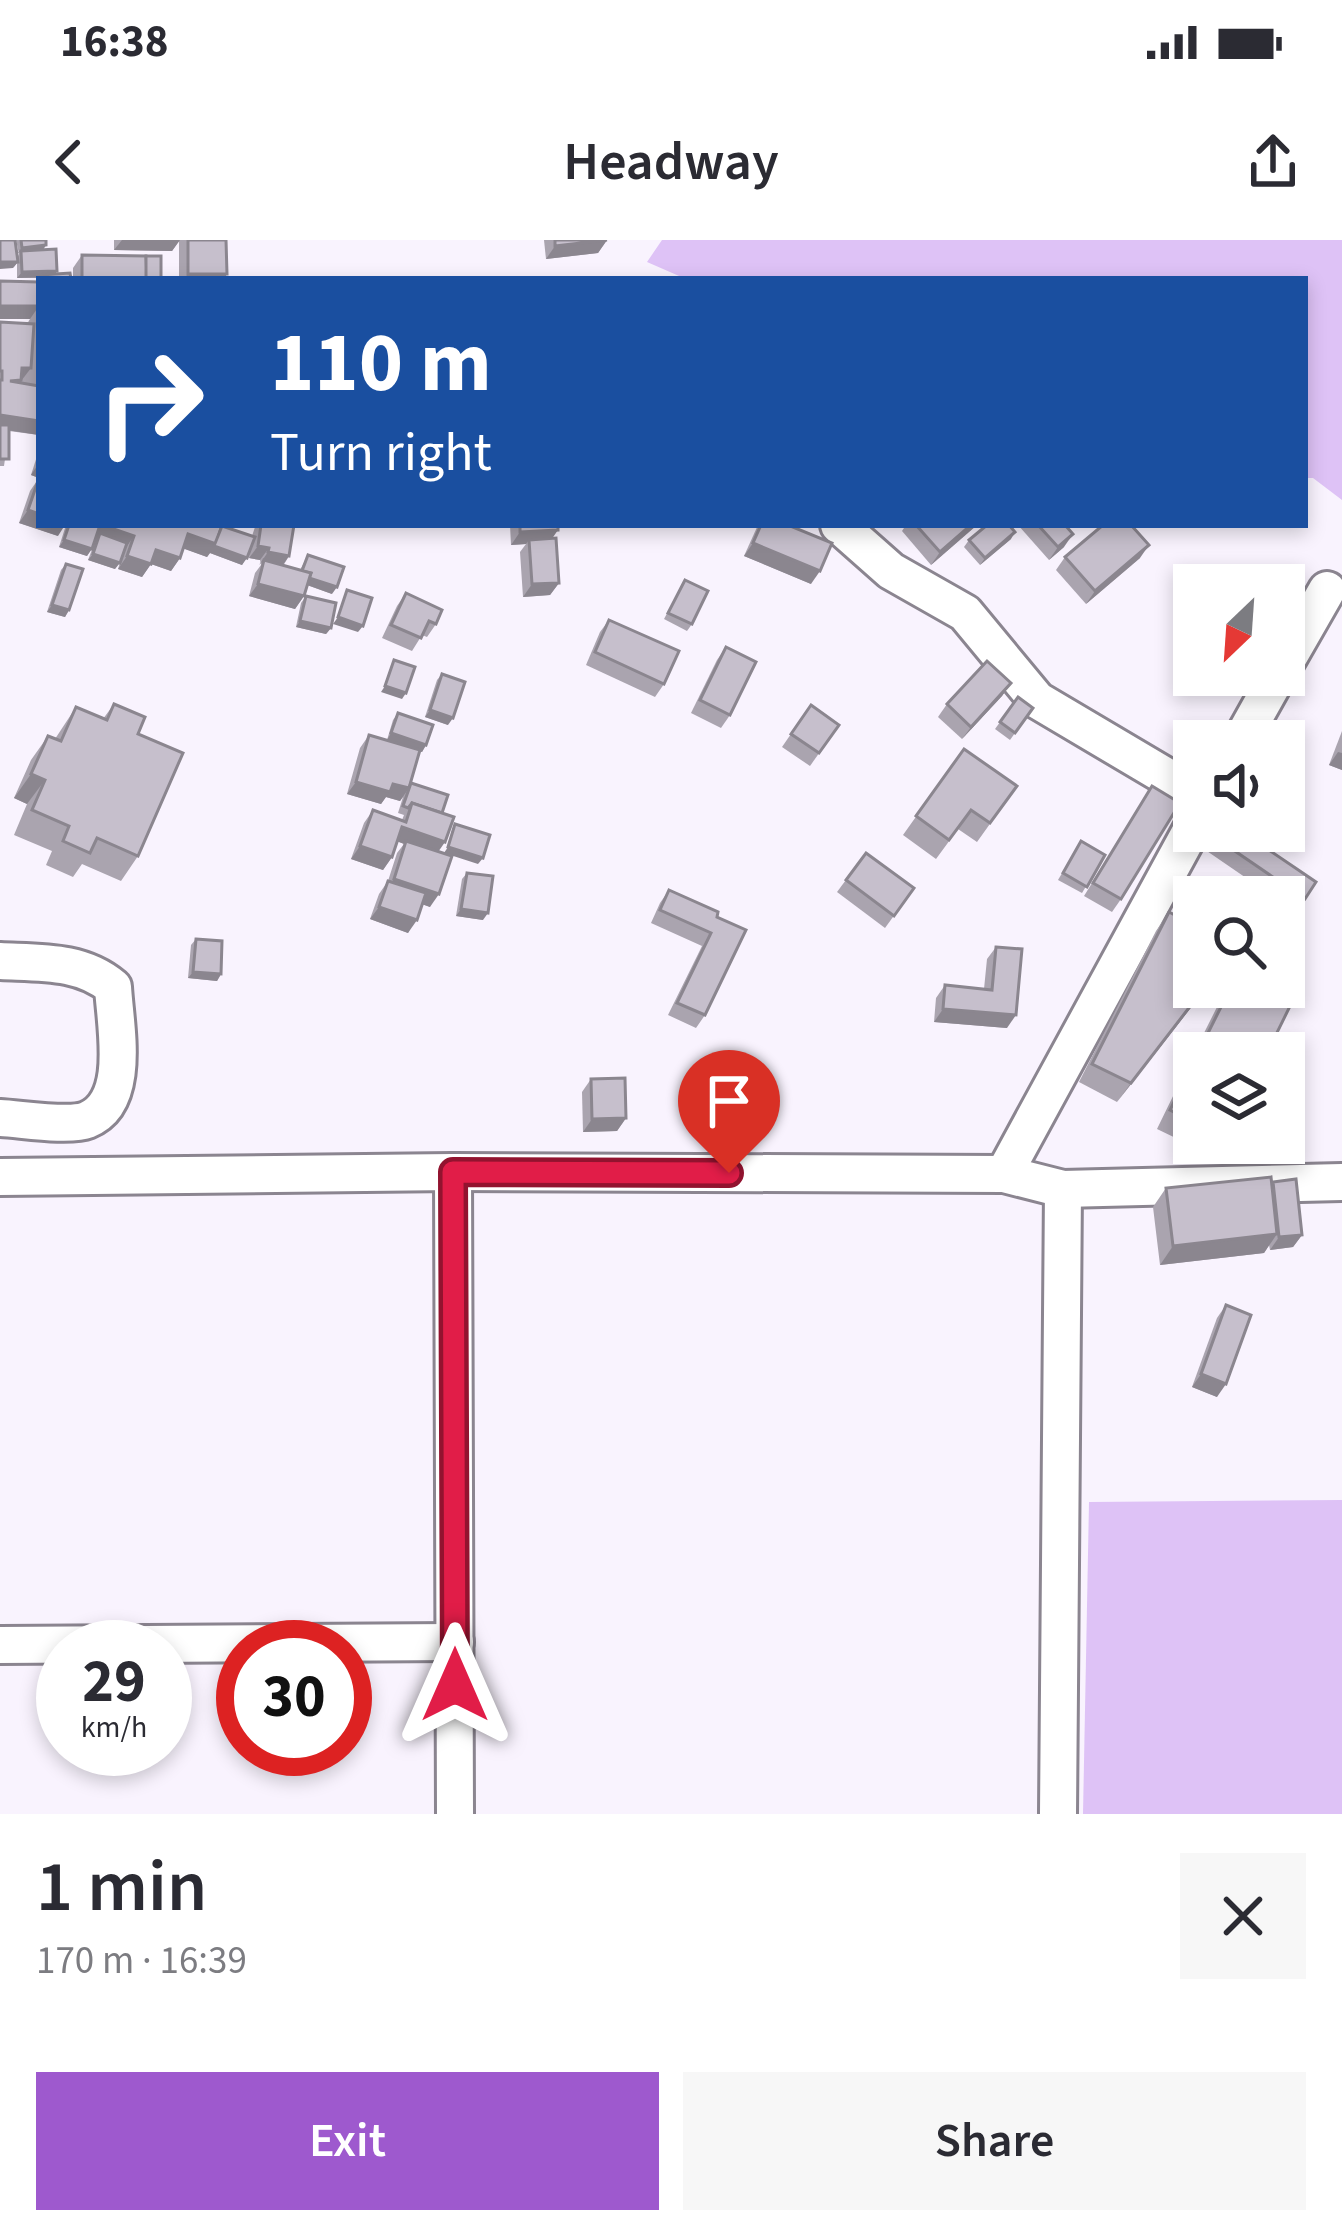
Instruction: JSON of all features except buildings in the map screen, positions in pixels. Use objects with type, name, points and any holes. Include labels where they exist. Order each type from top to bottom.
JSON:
[{"type":"street","points":[[842,528],[891,571],[965,614],[1036,700],[1173,781]]},
{"type":"street","points":[[1305,628],[1327,590]]},
{"type":"street","points":[[1004,1174],[1179,852]]},
{"type":"street","points":[[0,961],[64,964],[97,974],[113,987],[116,1078],[106,1108],[84,1122],[0,1118]]},
{"type":"street","points":[[453,1172],[455,1814]]},
{"type":"street","points":[[0,1177],[453,1172],[1004,1174],[1063,1189],[1342,1182]]},
{"type":"street","points":[[1058,1814],[1063,1189]]},
{"type":"street","points":[[0,1645],[454,1642]]},
{"type":"shaded area","points":[[662,240],[1342,240],[1342,500],[1308,478],[1308,276],[679,276],[647,262]]},
{"type":"shaded area","points":[[1342,1500],[1342,1814],[1083,1814],[1089,1502]]},
{"type":"route","points":[[455,1685],[453,1172],[729,1173]]}]
